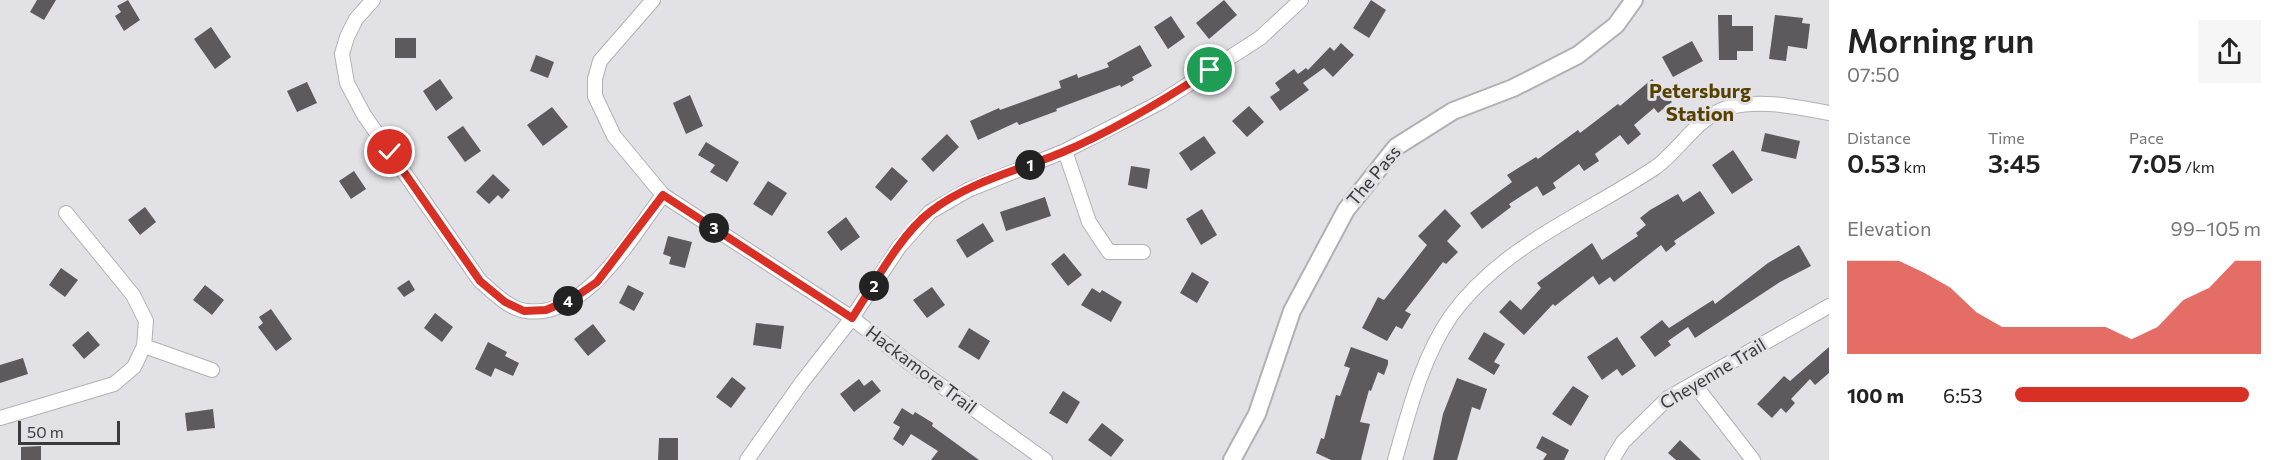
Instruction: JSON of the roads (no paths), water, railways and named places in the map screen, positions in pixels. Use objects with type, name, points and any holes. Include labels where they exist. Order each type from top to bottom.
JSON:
[{"type":"street","points":[[373,0],[356,19],[346,37],[342,54],[347,83],[364,115],[480,281],[505,302],[524,311],[546,310],[574,298],[597,282],[663,195]]},
{"type":"street","name":"Hackamore Trail","points":[[653,0],[600,61],[595,79],[596,96],[614,136],[663,195],[852,318],[908,362],[1045,460]]},
{"type":"street","points":[[747,460],[802,382],[852,318],[899,247],[930,212],[968,189],[1065,151],[1161,102],[1260,38],[1301,0]]},
{"type":"street","name":"The Pass","points":[[1232,460],[1257,414],[1292,310],[1346,210],[1396,147],[1453,111],[1513,88],[1578,55],[1616,25],[1634,0]]},
{"type":"street","points":[[1395,460],[1411,404],[1435,342],[1467,296],[1522,246],[1658,165],[1696,127],[1728,108],[1779,104],[1829,113]]},
{"type":"street","points":[[1065,151],[1089,222],[1109,252],[1143,252]]},
{"type":"street","points":[[0,418],[114,384],[134,367],[144,346],[146,321],[134,295],[66,213]]},
{"type":"street","name":"Cheyenne Trail","points":[[1612,460],[1623,442],[1668,398],[1829,306]]},
{"type":"street","points":[[144,346],[212,370]]},
{"type":"street","points":[[1694,384],[1753,460]]},
{"type":"district","name":"Petersburg Station","points":[[1700,102]]}]
